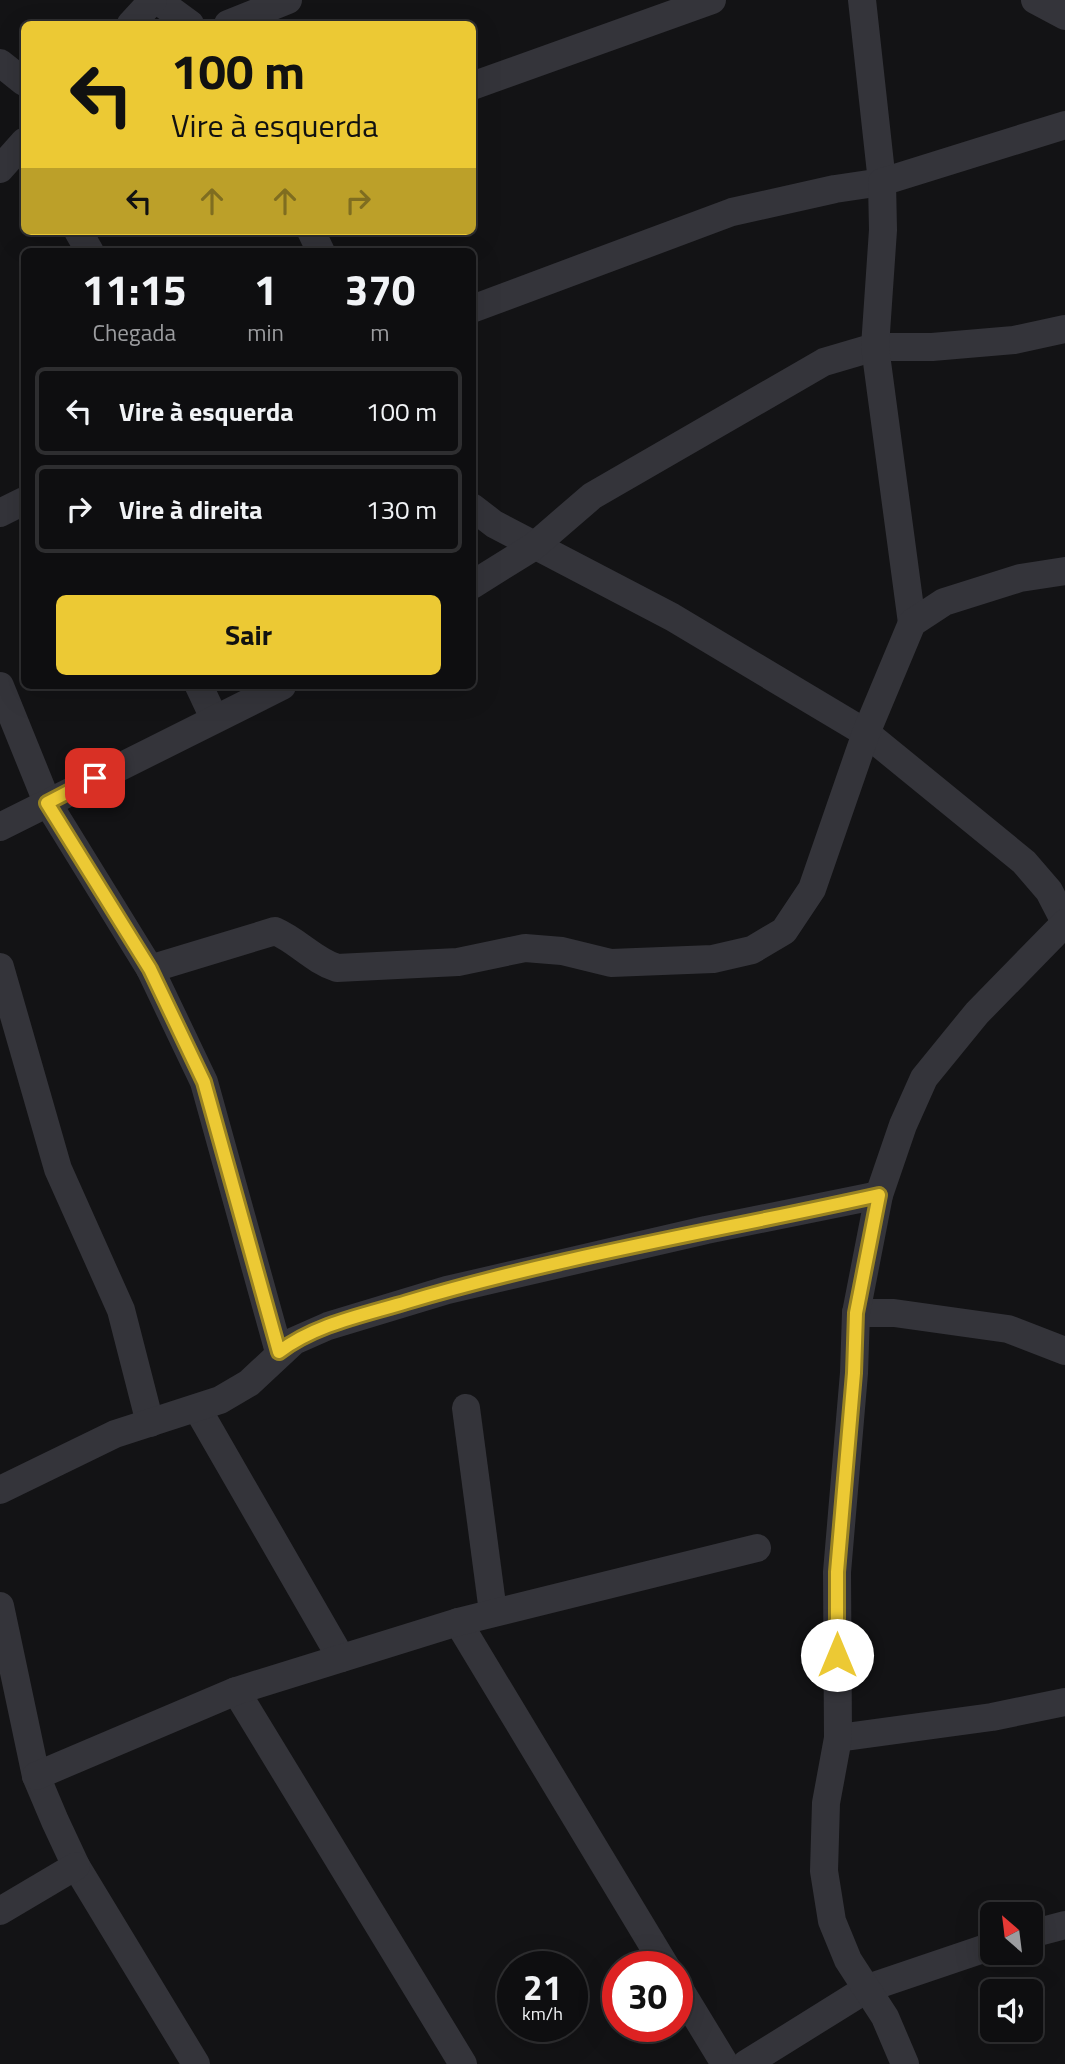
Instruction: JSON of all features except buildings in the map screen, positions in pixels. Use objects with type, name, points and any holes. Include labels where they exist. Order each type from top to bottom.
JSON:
[{"type":"street","points":[[134,21],[155,0],[186,21]]},
{"type":"street","points":[[236,21],[288,0]]},
{"type":"street","points":[[476,85],[712,0]]},
{"type":"street","points":[[150,969],[275,931],[292,938],[320,963],[337,968],[458,962],[525,948],[562,951],[611,963],[713,959],[752,950],[784,931],[812,889],[866,733],[912,623],[875,347],[883,230],[882,181],[862,0]]},
{"type":"street","points":[[1035,0],[1065,16]]},
{"type":"street","points":[[0,63],[21,80]]},
{"type":"street","points":[[476,308],[732,212],[882,181],[1065,125]]},
{"type":"street","points":[[0,169],[21,145]]},
{"type":"street","points":[[476,583],[533,547],[592,496],[824,362],[875,347],[932,347],[1000,341],[1065,330]]},
{"type":"street","points":[[0,513],[21,502]]},
{"type":"street","points":[[476,510],[533,547],[672,617],[866,733],[1024,862],[1049,891],[1065,923],[977,1013],[924,1078],[903,1125],[879,1195],[856,1313],[854,1373],[837,1572],[838,1738],[827,1803],[824,1871],[832,1921],[849,1960],[868,1988],[905,2064]]},
{"type":"street","points":[[912,623],[944,602],[1020,579],[1065,571]]},
{"type":"street","points":[[0,686],[47,803],[150,969],[204,1082],[279,1352]]},
{"type":"street","points":[[200,689],[214,718]]},
{"type":"street","points":[[0,827],[276,689]]},
{"type":"street","points":[[0,968],[58,1169],[121,1310],[150,1423]]},
{"type":"street","points":[[0,1490],[115,1434],[220,1400],[249,1382],[294,1341],[328,1326],[447,1290],[706,1230],[879,1195]]},
{"type":"street","points":[[856,1313],[894,1313],[996,1327],[1065,1350]]},
{"type":"street","points":[[197,1408],[341,1658]]},
{"type":"street","points":[[466,1408],[494,1612]]},
{"type":"street","points":[[36,1776],[236,1691],[494,1612],[757,1548]]},
{"type":"street","points":[[0,1606],[36,1776],[76,1866],[196,2064]]},
{"type":"street","points":[[458,1622],[656,1951]]},
{"type":"street","points":[[236,1691],[463,2064]]},
{"type":"street","points":[[838,1738],[992,1717],[1065,1702]]},
{"type":"street","points":[[0,1911],[76,1866]]},
{"type":"street","points":[[1043,1931],[1065,1925]]},
{"type":"street","points":[[746,2064],[868,1988],[980,1950]]},
{"type":"street","points":[[693,2012],[724,2064]]},
{"type":"route","points":[[95,778],[47,803],[150,969],[204,1082],[279,1352],[294,1341],[328,1326],[447,1290],[706,1230],[879,1195],[856,1313],[854,1373],[837,1572],[837,1655]]}]
